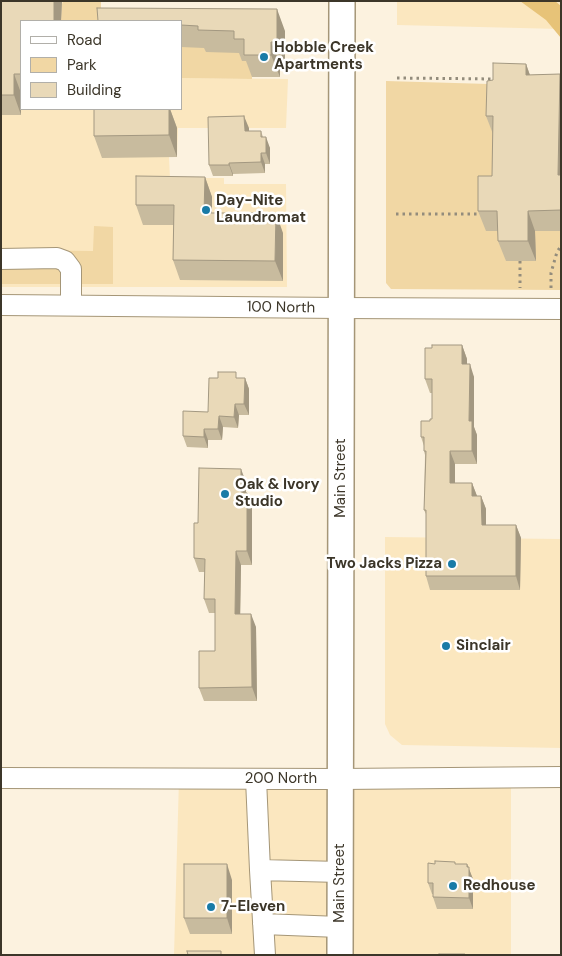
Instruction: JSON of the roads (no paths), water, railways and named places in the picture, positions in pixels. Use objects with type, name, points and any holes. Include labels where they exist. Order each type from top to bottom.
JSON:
[{"type":"main road","name":"Main Street","points":[[340,955],[342,1]]},
{"type":"street","points":[[1,259],[57,258],[65,261],[70,269],[70,305]]},
{"type":"street","name":"100 North","points":[[1,305],[561,309]]},
{"type":"street","name":"200 North","points":[[1,778],[340,779],[561,777]]},
{"type":"street","points":[[256,779],[265,955]]},
{"type":"street","points":[[260,870],[340,872]]},
{"type":"street","points":[[263,924],[339,927]]},
{"type":"place","name":"Hobble Creek Apartments","points":[[264,57]]},
{"type":"place","name":"Day-Nite Laundromat","points":[[206,210]]},
{"type":"place","name":"Oak & Ivory Studio","points":[[225,494]]},
{"type":"place","name":"Two Jacks Pizza","points":[[452,564]]},
{"type":"place","name":"Sinclair","points":[[446,646]]},
{"type":"place","name":"Redhouse","points":[[453,886]]},
{"type":"place","name":"7-Eleven","points":[[211,907]]}]
